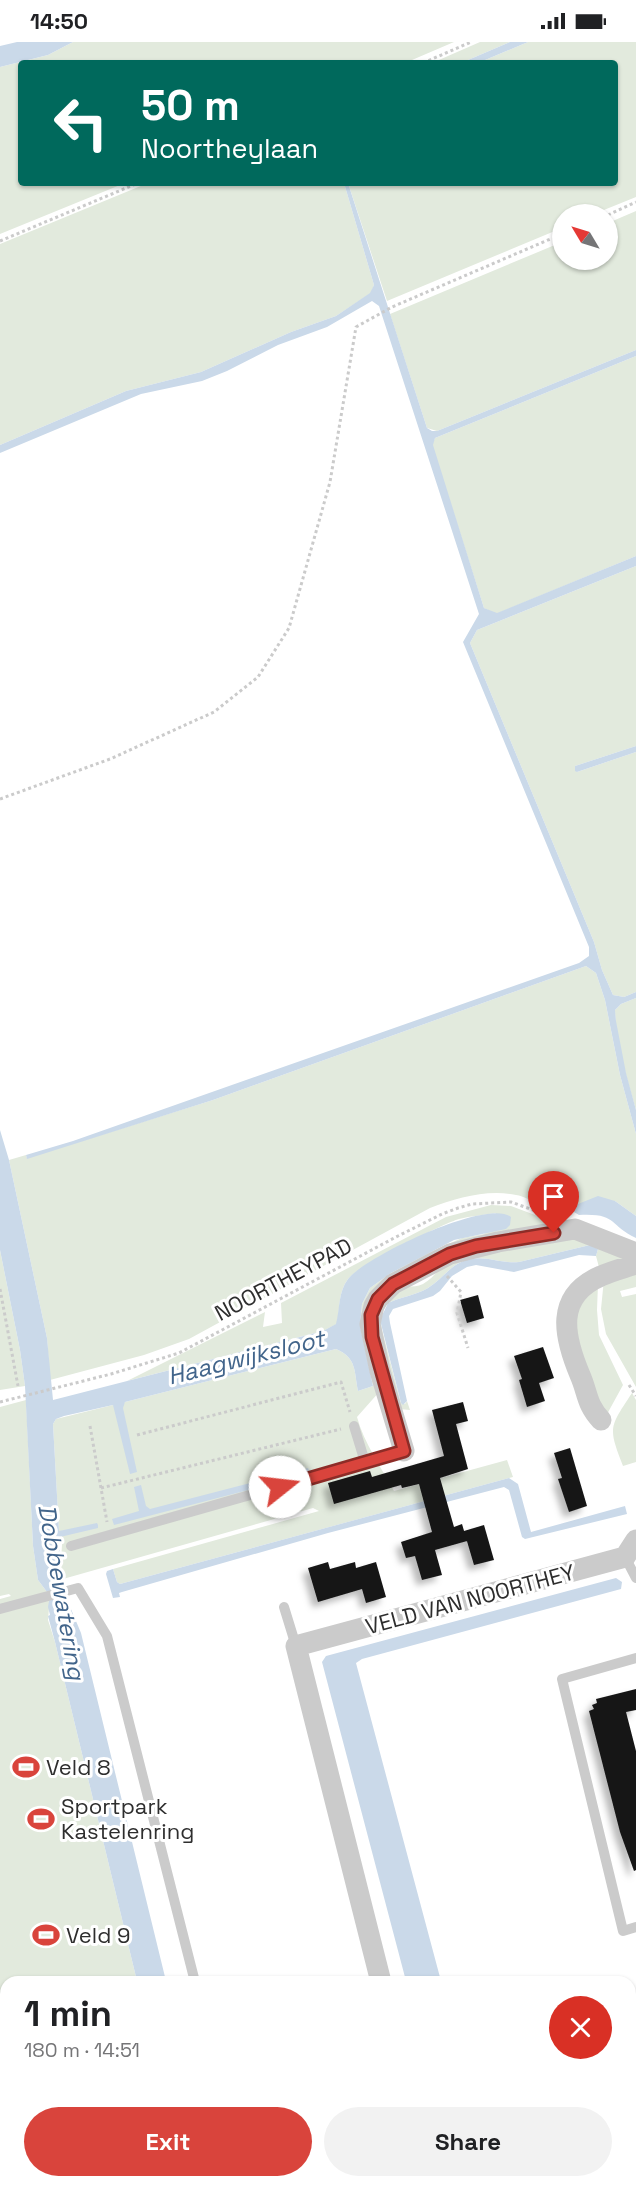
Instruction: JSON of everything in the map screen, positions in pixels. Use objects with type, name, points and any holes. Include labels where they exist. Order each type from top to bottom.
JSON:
[{"type":"street","points":[[404,1451],[372,1337],[371,1315],[378,1299],[393,1284],[450,1254],[498,1242],[575,1229],[636,1253]]},
{"type":"street","points":[[601,1420],[591,1409],[569,1346],[565,1327],[567,1312],[577,1293],[589,1282],[602,1275],[636,1264]]},
{"type":"street","name":"VELD VAN NOORTHEY","points":[[296,1646],[631,1549]]},
{"type":"street","points":[[296,1646],[379,1976]]},
{"type":"lane","points":[[354,1426],[365,1462]]},
{"type":"lane","points":[[71,1546],[404,1451]]},
{"type":"lane","points":[[631,1549],[636,1578]]},
{"type":"lane","points":[[0,1609],[78,1588],[106,1636],[193,1976]]},
{"type":"lane","points":[[285,1607],[296,1646]]},
{"type":"lane","points":[[636,1658],[562,1679],[623,1931],[636,1927]]},
{"type":"path","points":[[430,60],[471,42]]},
{"type":"path","points":[[0,241],[131,186]]},
{"type":"path","points":[[618,210],[636,202]]},
{"type":"path","points":[[0,799],[110,759],[214,712],[258,677],[289,628],[330,482],[356,327],[392,307],[552,238]]},
{"type":"path","name":"NOORTHEYPAD","points":[[0,1402],[111,1374],[179,1353],[442,1214],[458,1208],[472,1204],[511,1202],[531,1208],[575,1229]]},
{"type":"path","points":[[450,1280],[461,1292],[457,1313],[468,1348]]},
{"type":"path","points":[[0,1289],[18,1386]]},
{"type":"path","points":[[101,1488],[354,1426],[341,1382],[137,1435]]},
{"type":"path","points":[[629,1385],[636,1396]]},
{"type":"path","points":[[90,1426],[110,1536]]},
{"type":"shaded area","points":[[73,42],[454,42],[412,60],[28,60],[48,55]]},
{"type":"shaded area","points":[[480,42],[510,42],[468,60],[439,60]]},
{"type":"shaded area","points":[[528,42],[636,42],[636,197],[618,204],[552,204],[552,232],[387,301],[349,186],[618,186],[618,60],[485,60]]},
{"type":"shaded area","points":[[18,62],[18,186],[118,186],[0,234],[0,67]]},
{"type":"shaded area","points":[[141,186],[345,186],[374,285],[371,293],[336,316],[291,332],[201,372],[126,391],[0,445],[0,244]]},
{"type":"shaded area","points":[[636,211],[636,350],[437,431],[427,428],[390,314],[552,246],[552,270],[618,270],[618,219]]},
{"type":"shaded area","points":[[636,356],[636,556],[496,614],[484,608],[432,445],[435,438]]},
{"type":"shaded area","points":[[636,566],[636,746],[575,766],[577,772],[636,752],[636,992],[624,997],[613,995],[602,970],[594,942],[470,643],[477,630]]},
{"type":"shaded area","points":[[586,966],[596,973],[605,1000],[620,1075],[636,1134],[636,1216],[615,1201],[578,1204],[574,1212],[505,1193],[461,1198],[430,1208],[189,1339],[144,1355],[50,1380],[47,1338],[9,1160],[26,1155],[27,1158],[213,1100]]},
{"type":"shaded area","points":[[636,998],[636,1110],[620,1048],[615,1010],[621,1004]]},
{"type":"shaded area","points":[[491,1205],[511,1206],[543,1218],[545,1222],[543,1225],[504,1236],[372,1298],[380,1391],[357,1417],[368,1446],[394,1491],[507,1460],[513,1477],[120,1584],[117,1582],[113,1569],[319,1511],[313,1508],[63,1579],[62,1532],[59,1532],[53,1424],[56,1419],[113,1405],[115,1407],[123,1405],[125,1402],[336,1349],[351,1361],[358,1391],[373,1386],[360,1326],[362,1304],[370,1288],[391,1273],[426,1254],[462,1238],[484,1234],[496,1213],[464,1218],[450,1223],[400,1246],[355,1273],[342,1289],[337,1324],[323,1331],[127,1381],[265,1312],[263,1327],[282,1323],[281,1303],[446,1217]]},
{"type":"shaded area","points":[[573,1236],[601,1241],[635,1256],[634,1259],[600,1271],[596,1256],[598,1249],[590,1245],[519,1262],[471,1259],[453,1267],[428,1288],[388,1303],[382,1316],[382,1330],[401,1403],[405,1404],[407,1401],[410,1410],[399,1409],[394,1403],[383,1370],[375,1334],[376,1313],[388,1293],[396,1288],[423,1284],[451,1260],[476,1250]]},
{"type":"shaded area","points":[[0,1250],[25,1386],[0,1390]]},
{"type":"shaded area","points":[[636,1268],[636,1287],[620,1291],[622,1297],[636,1294],[636,1387],[606,1334],[601,1309],[604,1279]]},
{"type":"shaded area","points":[[598,1284],[599,1335],[623,1385],[606,1416],[576,1356],[576,1301]]},
{"type":"shaded area","points":[[632,1393],[636,1400],[636,1462],[623,1466],[615,1443],[613,1428]]},
{"type":"shaded area","name":"Sportpark Kastelenring","points":[[26,1400],[33,1546],[38,1580],[50,1596],[48,1620],[136,1976],[0,1976],[0,1599],[11,1596],[9,1594],[0,1596],[0,1407]]},
{"type":"water","points":[[17,42],[73,42],[48,55],[18,60],[18,62],[0,67],[0,46]]},
{"type":"water","points":[[510,42],[528,42],[485,60],[468,60]]},
{"type":"water","points":[[345,186],[349,186],[427,428],[432,431],[437,431],[636,350],[636,356],[435,438],[433,445],[484,608],[497,613],[636,556],[636,566],[477,630],[470,643],[594,942],[602,970],[613,995],[624,997],[636,992],[636,998],[621,1004],[615,1010],[626,1073],[636,1110],[636,1134],[620,1075],[605,1000],[596,973],[586,966],[213,1100],[27,1159],[26,1155],[73,1141],[579,963],[589,956],[589,947],[463,642],[479,614],[379,306],[372,301],[327,327],[278,345],[227,371],[202,381],[141,394],[0,453],[0,445],[126,391],[201,372],[291,332],[336,316],[370,293],[374,285]]},
{"type":"water","points":[[636,746],[636,752],[575,771],[575,766]]},
{"type":"water","points":[[0,1130],[9,1160],[47,1338],[53,1400],[323,1331],[336,1324],[341,1295],[348,1279],[377,1257],[453,1222],[498,1213],[511,1217],[510,1225],[506,1229],[454,1240],[391,1273],[370,1288],[362,1304],[360,1326],[373,1386],[358,1391],[351,1361],[336,1349],[125,1402],[123,1408],[137,1472],[130,1474],[113,1405],[64,1416],[56,1419],[53,1424],[59,1531],[97,1523],[98,1525],[98,1528],[60,1537],[59,1566],[63,1590],[81,1633],[165,1976],[136,1976],[48,1616],[50,1615],[48,1607],[50,1596],[38,1580],[33,1546],[25,1386],[0,1250]]},
{"type":"water","points":[[598,1196],[615,1201],[636,1216],[636,1238],[607,1218],[579,1215],[574,1212],[578,1204]]},
{"type":"water","points":[[590,1245],[598,1249],[596,1256],[579,1255],[514,1272],[476,1265],[467,1267],[452,1276],[433,1296],[393,1309],[389,1316],[390,1323],[407,1401],[403,1405],[401,1403],[380,1320],[388,1303],[428,1288],[453,1267],[464,1261],[483,1258],[519,1262]]},
{"type":"water","points":[[308,1468],[310,1474],[114,1525],[112,1519],[139,1511],[134,1487],[141,1485],[146,1506],[150,1509]]},
{"type":"water","points":[[509,1478],[518,1484],[531,1532],[625,1506],[627,1514],[525,1539],[522,1537],[509,1490],[504,1487],[328,1533],[122,1592],[119,1593],[120,1597],[113,1598],[106,1574],[107,1571],[113,1569],[117,1582],[120,1584]]},
{"type":"water","points":[[616,1578],[622,1582],[621,1589],[362,1659],[356,1663],[440,1976],[405,1976],[322,1662],[326,1656]]},
{"type":"building","points":[[478,1295],[484,1318],[467,1323],[460,1300]]},
{"type":"building","points":[[543,1347],[554,1378],[539,1383],[545,1401],[527,1407],[519,1380],[522,1379],[514,1356]]},
{"type":"building","points":[[463,1402],[468,1421],[456,1424],[468,1469],[440,1478],[454,1527],[462,1524],[467,1541],[435,1550],[442,1575],[422,1580],[415,1556],[406,1558],[401,1542],[432,1532],[419,1484],[402,1488],[401,1485],[334,1504],[328,1483],[370,1471],[372,1477],[444,1456],[432,1410]]},
{"type":"building","points":[[570,1448],[587,1506],[569,1512],[558,1479],[562,1478],[554,1453]]},
{"type":"building","points":[[484,1525],[494,1560],[474,1565],[464,1531]]},
{"type":"building","points":[[328,1562],[330,1569],[355,1562],[356,1568],[376,1562],[386,1597],[366,1603],[362,1589],[318,1602],[308,1568]]},
{"type":"building","points":[[636,1689],[636,1710],[626,1712],[636,1751],[636,1870],[634,1871],[620,1832],[589,1711],[594,1709],[592,1705],[597,1703],[596,1699]]},
{"type":"place","name":"Veld 8","points":[[26,1767]]},
{"type":"place","name":"Sportpark Kastelenring","points":[[41,1819]]},
{"type":"place","name":"Veld 9","points":[[46,1935]]},
{"type":"route","points":[[280,1487],[404,1451],[380,1371],[370,1324],[374,1306],[383,1293],[393,1284],[450,1254],[476,1246],[554,1233]]},
{"type":"water label","name":"Haagwijksloot","points":[[246,1357]]},
{"type":"water label","name":"Dobbewatering","points":[[62,1592]]}]
